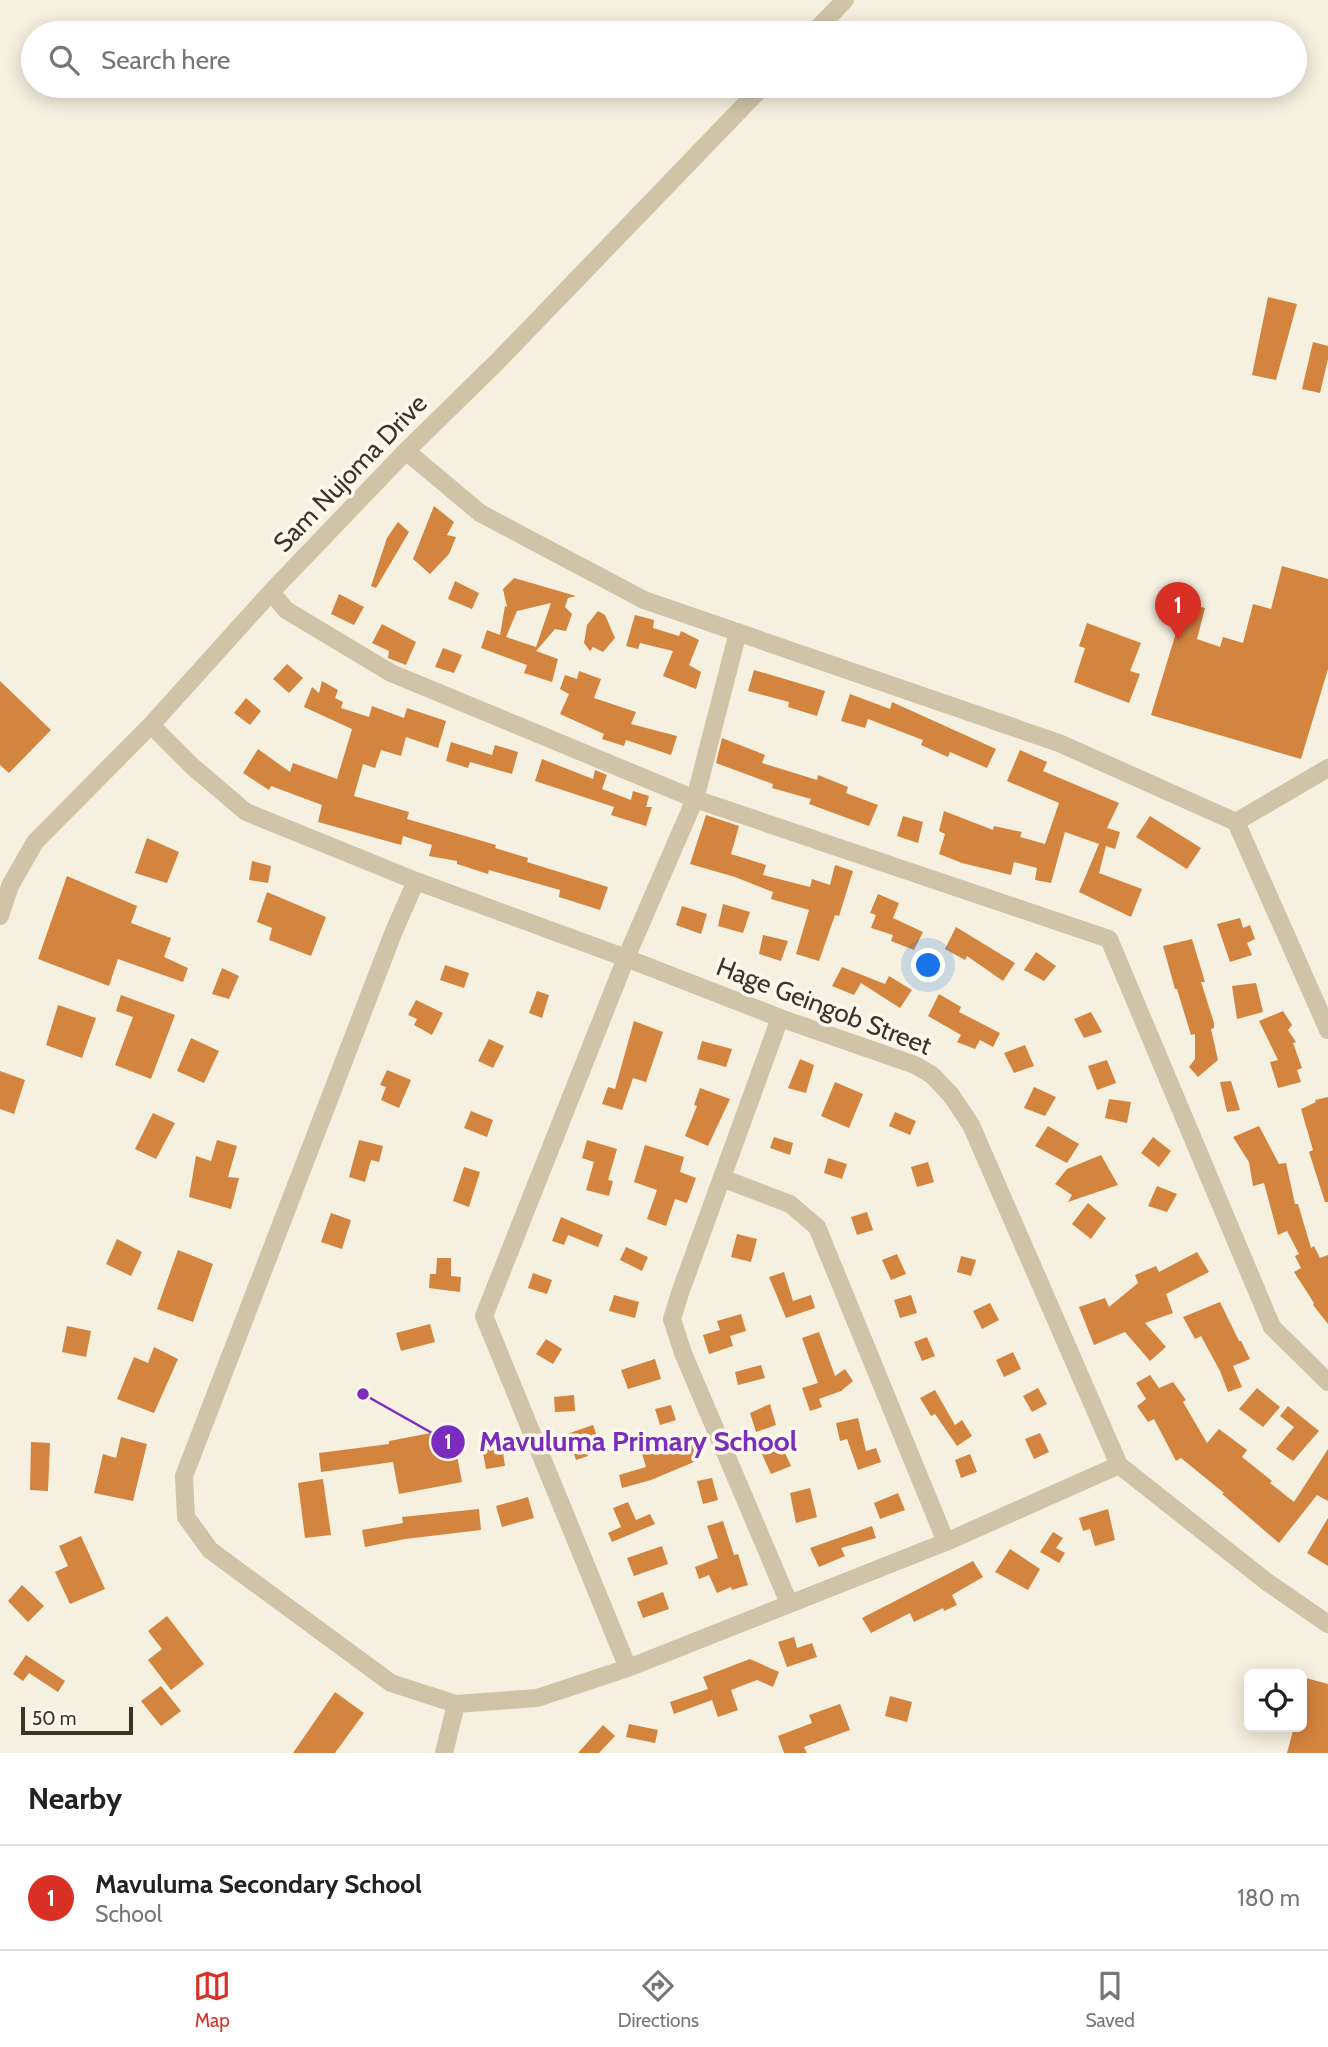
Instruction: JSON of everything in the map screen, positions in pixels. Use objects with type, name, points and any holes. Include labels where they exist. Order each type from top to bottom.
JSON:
[{"type":"street","points":[[825,21],[845,0]]},
{"type":"street","name":"Sam Nujoma Drive","points":[[0,916],[5,883],[35,842],[151,725],[271,592],[406,451],[498,361],[751,98]]},
{"type":"street","points":[[406,451],[480,513],[644,600],[1059,743],[1236,821],[1328,1030]]},
{"type":"street","points":[[271,592],[286,610],[391,673],[695,799],[1109,939],[1272,1327],[1328,1382]]},
{"type":"street","points":[[628,1668],[484,1316],[626,958],[695,799],[738,632]]},
{"type":"street","name":"Hage Geingob Street","points":[[151,725],[193,767],[246,812],[416,881],[780,1018],[915,1065],[932,1075],[971,1125],[1119,1465],[1267,1582],[1328,1625]]},
{"type":"street","points":[[1236,821],[1328,768]]},
{"type":"street","points":[[416,881],[394,931],[184,1476],[186,1517],[210,1550],[391,1683],[456,1704],[537,1698],[628,1668],[946,1542],[1119,1465]]},
{"type":"street","points":[[780,1018],[672,1319],[683,1353],[789,1603]]},
{"type":"street","points":[[722,1178],[790,1204],[817,1227],[946,1542]]},
{"type":"street","points":[[444,1753],[456,1704]]},
{"type":"building","points":[[1268,297],[1297,304],[1276,380],[1252,375]]},
{"type":"building","points":[[1313,342],[1328,346],[1328,359],[1320,393],[1302,389]]},
{"type":"building","points":[[434,506],[454,522],[447,535],[456,537],[449,554],[430,574],[413,559]]},
{"type":"building","points":[[398,522],[409,532],[376,588],[371,586],[387,538]]},
{"type":"building","points":[[1282,566],[1328,579],[1328,669],[1301,759],[1151,715],[1185,603],[1205,608],[1197,639],[1220,647],[1223,637],[1243,643],[1253,604],[1271,609]]},
{"type":"building","points":[[514,578],[576,596],[568,598],[565,607],[572,614],[566,631],[555,629],[536,651],[558,659],[552,682],[524,673],[527,665],[481,648],[487,630],[500,635],[505,606],[507,607],[503,589]],"holes":[[[551,603],[536,647],[506,637],[517,611]]]},
{"type":"building","points":[[455,581],[479,593],[472,609],[448,599]]},
{"type":"building","points":[[339,594],[364,607],[354,625],[331,614]]},
{"type":"building","points":[[598,611],[605,615],[615,638],[603,652],[593,647],[590,651],[584,643],[587,625]]},
{"type":"building","points":[[635,615],[654,620],[653,628],[679,636],[681,631],[699,640],[689,665],[701,672],[696,689],[663,676],[673,651],[640,643],[638,649],[626,646]]},
{"type":"building","points":[[1087,623],[1141,643],[1130,671],[1140,674],[1129,703],[1074,682],[1085,648],[1079,646]]},
{"type":"building","points":[[382,624],[416,642],[406,665],[388,658],[389,651],[372,643]]},
{"type":"building","points":[[443,648],[462,655],[454,673],[435,667]]},
{"type":"building","points":[[287,664],[303,678],[289,693],[273,679]]},
{"type":"building","points":[[754,670],[825,691],[817,716],[788,707],[789,702],[748,691]]},
{"type":"building","points":[[579,671],[601,679],[594,698],[636,712],[631,724],[677,736],[671,755],[626,740],[624,746],[602,739],[604,734],[560,714],[569,694],[560,689],[565,675],[577,679]]},
{"type":"building","points":[[0,681],[51,730],[9,773],[0,765]]},
{"type":"building","points":[[322,681],[338,690],[335,698],[343,702],[341,708],[369,717],[372,706],[404,718],[407,708],[446,721],[438,748],[406,737],[401,756],[381,750],[375,768],[363,764],[354,796],[409,812],[407,819],[496,845],[495,848],[528,858],[527,862],[608,887],[600,910],[559,897],[560,890],[489,870],[488,874],[457,864],[457,861],[429,856],[432,845],[403,836],[401,845],[318,822],[322,805],[271,786],[269,790],[243,773],[258,749],[290,772],[293,763],[337,779],[352,729],[304,707],[312,687],[319,693]]},
{"type":"building","points":[[850,694],[890,709],[892,702],[996,749],[987,768],[950,752],[948,757],[921,745],[923,740],[868,719],[865,728],[841,721]]},
{"type":"building","points":[[246,698],[261,711],[250,725],[234,713]]},
{"type":"building","points":[[722,738],[765,755],[762,763],[817,780],[818,775],[848,787],[846,793],[878,805],[869,826],[809,804],[811,799],[772,788],[773,784],[716,763]]},
{"type":"building","points":[[451,742],[492,755],[495,745],[518,752],[512,774],[470,762],[468,768],[446,761]]},
{"type":"building","points":[[1020,750],[1047,762],[1043,771],[1119,803],[1107,828],[1120,832],[1115,849],[1106,846],[1099,873],[1142,889],[1131,917],[1079,892],[1099,844],[1065,832],[1051,883],[1035,880],[1037,868],[1014,862],[1011,875],[962,863],[939,854],[945,834],[939,831],[944,811],[993,830],[994,826],[1022,832],[1020,837],[1045,844],[1059,803],[1007,781]]},
{"type":"building","points":[[542,759],[593,779],[595,770],[607,775],[602,789],[631,800],[633,791],[649,796],[646,807],[652,807],[646,826],[611,815],[614,807],[535,781]]},
{"type":"building","points":[[706,815],[739,826],[731,854],[766,865],[763,875],[810,887],[812,879],[830,885],[835,865],[853,871],[839,916],[835,915],[819,961],[796,954],[809,910],[771,899],[773,892],[735,877],[690,864]]},
{"type":"building","points":[[903,816],[923,822],[918,843],[897,836]]},
{"type":"building","points":[[1150,816],[1201,848],[1187,869],[1136,837]]},
{"type":"building","points":[[147,838],[179,852],[167,883],[135,873]]},
{"type":"building","points":[[252,861],[271,866],[268,883],[249,880]]},
{"type":"building","points":[[67,876],[137,906],[131,923],[171,938],[164,957],[188,968],[183,982],[118,959],[109,986],[38,959]]},
{"type":"building","points":[[267,892],[326,917],[311,956],[269,940],[272,928],[257,922]]},
{"type":"building","points":[[878,894],[899,903],[893,918],[923,932],[914,950],[891,941],[893,935],[871,928],[876,915],[870,913]]},
{"type":"building","points":[[723,904],[750,912],[743,933],[718,926]]},
{"type":"building","points":[[682,906],[707,914],[701,934],[676,925]]},
{"type":"building","points":[[1240,918],[1243,928],[1250,925],[1255,939],[1247,943],[1252,955],[1230,962],[1217,924]]},
{"type":"building","points":[[956,927],[1015,963],[1003,981],[967,956],[965,960],[945,949]]},
{"type":"building","points":[[763,935],[788,941],[781,961],[759,954]]},
{"type":"building","points":[[1192,939],[1205,982],[1201,982],[1214,1023],[1214,1028],[1211,1029],[1218,1060],[1198,1077],[1189,1067],[1195,1059],[1195,1034],[1191,1035],[1163,946]]},
{"type":"building","points":[[1036,952],[1056,966],[1044,981],[1024,970]]},
{"type":"building","points":[[445,965],[469,973],[464,988],[440,980]]},
{"type":"building","points":[[842,967],[885,984],[889,976],[912,990],[900,1008],[861,983],[854,995],[832,986]]},
{"type":"building","points":[[222,968],[239,976],[229,999],[212,994]]},
{"type":"building","points":[[1256,983],[1263,1012],[1237,1019],[1232,986]]},
{"type":"building","points":[[537,991],[549,995],[542,1018],[529,1013]]},
{"type":"building","points":[[939,994],[961,1007],[959,1012],[1000,1033],[993,1047],[980,1040],[975,1049],[957,1042],[961,1035],[928,1016]]},
{"type":"building","points":[[121,995],[175,1015],[151,1079],[115,1065],[133,1017],[116,1011]]},
{"type":"building","points":[[416,1000],[443,1013],[432,1035],[414,1025],[417,1019],[408,1015]]},
{"type":"building","points":[[58,1005],[96,1018],[82,1058],[46,1045]]},
{"type":"building","points":[[1283,1011],[1292,1025],[1288,1030],[1296,1042],[1293,1043],[1302,1068],[1297,1070],[1301,1082],[1278,1088],[1270,1062],[1278,1060],[1259,1021]]},
{"type":"building","points":[[1091,1012],[1102,1032],[1084,1038],[1074,1019]]},
{"type":"building","points":[[634,1021],[663,1032],[646,1082],[633,1078],[622,1110],[602,1104],[608,1087],[615,1089]]},
{"type":"building","points":[[191,1038],[219,1051],[204,1083],[177,1071]]},
{"type":"building","points":[[489,1039],[504,1046],[493,1068],[478,1061]]},
{"type":"building","points":[[702,1041],[732,1049],[726,1067],[697,1059]]},
{"type":"building","points":[[1025,1045],[1034,1066],[1014,1073],[1004,1053]]},
{"type":"building","points":[[800,1059],[814,1065],[806,1093],[788,1088]]},
{"type":"building","points":[[1107,1060],[1116,1083],[1097,1090],[1088,1066]]},
{"type":"building","points":[[387,1070],[411,1080],[399,1108],[381,1100],[386,1087],[380,1085]]},
{"type":"building","points":[[0,1071],[25,1080],[14,1114],[0,1109]]},
{"type":"building","points":[[1231,1081],[1240,1110],[1227,1112],[1220,1082]]},
{"type":"building","points":[[835,1082],[863,1094],[849,1128],[821,1116]]},
{"type":"building","points":[[1034,1087],[1056,1097],[1045,1116],[1024,1108]]},
{"type":"building","points":[[700,1088],[730,1099],[708,1146],[685,1136],[697,1106],[694,1105]]},
{"type":"building","points":[[1328,1097],[1328,1202],[1325,1202],[1309,1152],[1313,1150],[1301,1109],[1316,1102],[1315,1100]]},
{"type":"building","points":[[1109,1099],[1131,1102],[1127,1123],[1105,1118]]},
{"type":"building","points":[[471,1111],[493,1120],[487,1137],[464,1128]]},
{"type":"building","points":[[895,1112],[916,1121],[910,1135],[889,1126]]},
{"type":"building","points":[[153,1113],[175,1123],[156,1159],[135,1149]]},
{"type":"building","points":[[1048,1126],[1079,1144],[1067,1163],[1035,1146]]},
{"type":"building","points":[[1259,1126],[1279,1164],[1286,1163],[1295,1204],[1298,1204],[1311,1248],[1314,1246],[1320,1258],[1328,1255],[1328,1324],[1313,1305],[1294,1272],[1301,1268],[1295,1256],[1299,1254],[1287,1231],[1278,1235],[1264,1183],[1253,1186],[1249,1162],[1233,1137]]},
{"type":"building","points":[[774,1137],[793,1143],[790,1155],[770,1148]]},
{"type":"building","points":[[1153,1137],[1171,1151],[1159,1167],[1141,1153]]},
{"type":"building","points":[[217,1140],[237,1146],[228,1177],[239,1178],[231,1209],[189,1197],[196,1156],[211,1161]]},
{"type":"building","points":[[359,1140],[383,1146],[379,1162],[371,1160],[365,1182],[349,1177]]},
{"type":"building","points":[[587,1140],[617,1149],[608,1180],[613,1181],[609,1196],[586,1190],[594,1162],[582,1158]]},
{"type":"building","points":[[645,1145],[684,1157],[680,1172],[696,1178],[687,1203],[675,1199],[666,1226],[647,1219],[657,1190],[634,1182]]},
{"type":"building","points":[[1101,1155],[1118,1185],[1068,1202],[1072,1195],[1055,1184],[1067,1169]]},
{"type":"building","points":[[828,1158],[847,1164],[842,1179],[824,1173]]},
{"type":"building","points":[[928,1162],[934,1182],[917,1187],[911,1167]]},
{"type":"building","points":[[464,1167],[480,1172],[469,1207],[453,1201]]},
{"type":"building","points":[[1157,1186],[1177,1194],[1167,1212],[1148,1206]]},
{"type":"building","points":[[1088,1203],[1106,1218],[1091,1239],[1072,1224]]},
{"type":"building","points":[[867,1212],[873,1230],[857,1235],[851,1217]]},
{"type":"building","points":[[331,1213],[351,1220],[342,1249],[321,1242]]},
{"type":"building","points":[[561,1217],[603,1235],[598,1247],[568,1235],[564,1245],[552,1241]]},
{"type":"building","points":[[737,1234],[757,1239],[751,1262],[731,1257]]},
{"type":"building","points":[[117,1239],[142,1252],[131,1276],[106,1264]]},
{"type":"building","points":[[626,1247],[648,1257],[642,1271],[620,1260]]},
{"type":"building","points":[[178,1250],[213,1264],[193,1322],[157,1309]]},
{"type":"building","points":[[1197,1252],[1209,1272],[1166,1294],[1173,1313],[1145,1323],[1166,1347],[1150,1361],[1125,1332],[1094,1345],[1079,1307],[1105,1298],[1109,1307],[1138,1283],[1135,1275],[1156,1266],[1159,1272]]},
{"type":"building","points":[[897,1254],[906,1274],[891,1280],[882,1260]]},
{"type":"building","points":[[961,1256],[976,1260],[971,1276],[957,1272]]},
{"type":"building","points":[[437,1258],[451,1258],[451,1276],[461,1277],[460,1292],[429,1288],[430,1274],[436,1274]]},
{"type":"building","points":[[784,1272],[793,1301],[811,1295],[815,1308],[786,1318],[769,1277]]},
{"type":"building","points":[[533,1273],[552,1280],[547,1294],[528,1288]]},
{"type":"building","points":[[614,1295],[639,1302],[635,1318],[609,1311]]},
{"type":"building","points":[[911,1295],[917,1313],[900,1318],[894,1300]]},
{"type":"building","points":[[1220,1302],[1250,1359],[1233,1366],[1242,1387],[1228,1392],[1201,1336],[1195,1339],[1183,1317]]},
{"type":"building","points":[[990,1303],[999,1320],[982,1329],[973,1311]]},
{"type":"building","points":[[741,1314],[746,1331],[730,1336],[733,1346],[709,1354],[703,1335],[720,1330],[717,1321]]},
{"type":"building","points":[[430,1324],[435,1342],[401,1351],[396,1333]]},
{"type":"building","points":[[67,1326],[91,1331],[86,1357],[62,1352]]},
{"type":"building","points":[[819,1332],[835,1376],[845,1369],[853,1381],[841,1391],[819,1399],[822,1407],[810,1411],[802,1388],[818,1383],[802,1338]]},
{"type":"building","points":[[927,1337],[935,1356],[922,1361],[914,1342]]},
{"type":"building","points":[[546,1339],[562,1349],[553,1364],[536,1354]]},
{"type":"building","points":[[154,1347],[178,1359],[154,1413],[117,1399],[134,1357],[148,1363]]},
{"type":"building","points":[[1013,1352],[1021,1369],[1004,1377],[996,1360]]},
{"type":"building","points":[[655,1359],[661,1379],[628,1389],[621,1370]]},
{"type":"building","points":[[761,1365],[765,1378],[738,1385],[735,1372]]},
{"type":"building","points":[[1150,1375],[1159,1388],[1173,1382],[1186,1400],[1183,1402],[1207,1443],[1219,1429],[1247,1450],[1242,1457],[1294,1502],[1328,1449],[1328,1501],[1317,1495],[1279,1543],[1181,1458],[1176,1461],[1154,1419],[1148,1422],[1137,1406],[1146,1399],[1136,1383]]},
{"type":"building","points":[[1038,1388],[1047,1404],[1032,1412],[1023,1396]]},
{"type":"building","points":[[1257,1388],[1280,1407],[1263,1427],[1239,1409]]},
{"type":"building","points":[[935,1390],[955,1425],[962,1420],[972,1436],[957,1446],[935,1414],[931,1416],[920,1398]]},
{"type":"building","points":[[574,1395],[575,1411],[555,1412],[554,1397]]},
{"type":"building","points":[[770,1404],[776,1425],[756,1432],[750,1413]]},
{"type":"building","points":[[671,1405],[676,1420],[660,1425],[655,1409]]},
{"type":"building","points":[[1288,1406],[1319,1431],[1293,1461],[1276,1449],[1294,1427],[1280,1416]]},
{"type":"building","points":[[858,1418],[866,1451],[876,1448],[881,1462],[858,1470],[847,1439],[840,1441],[836,1423]]},
{"type":"building","points":[[593,1425],[599,1442],[585,1447],[588,1456],[576,1460],[573,1451],[569,1452],[564,1435]]},
{"type":"building","points":[[452,1429],[462,1482],[399,1494],[393,1462],[321,1472],[319,1453],[389,1444],[389,1441]]},
{"type":"building","points":[[1040,1433],[1049,1452],[1034,1459],[1025,1439]]},
{"type":"building","points":[[121,1437],[147,1444],[133,1501],[94,1493],[103,1454],[116,1458]]},
{"type":"building","points":[[692,1438],[701,1459],[651,1480],[622,1488],[619,1475],[646,1467],[640,1447],[651,1443],[654,1454]]},
{"type":"building","points":[[31,1442],[50,1443],[48,1491],[30,1490]]},
{"type":"building","points":[[781,1444],[791,1466],[771,1474],[761,1452]]},
{"type":"building","points":[[502,1445],[505,1466],[486,1469],[482,1448]]},
{"type":"building","points":[[970,1454],[977,1472],[961,1478],[955,1460]]},
{"type":"building","points":[[712,1478],[718,1500],[703,1504],[697,1481]]},
{"type":"building","points":[[323,1479],[331,1535],[305,1538],[298,1483]]},
{"type":"building","points":[[810,1488],[817,1517],[796,1523],[790,1493]]},
{"type":"building","points":[[898,1493],[905,1510],[880,1519],[874,1503]]},
{"type":"building","points":[[528,1497],[534,1518],[502,1527],[496,1506]]},
{"type":"building","points":[[628,1502],[636,1520],[650,1514],[655,1524],[612,1542],[608,1533],[621,1527],[613,1508]]},
{"type":"building","points":[[479,1509],[481,1530],[405,1539],[365,1547],[362,1530],[403,1523],[402,1517]]},
{"type":"building","points":[[1108,1509],[1115,1540],[1095,1546],[1090,1529],[1083,1531],[1079,1518]]},
{"type":"building","points":[[1328,1518],[1328,1566],[1307,1553]]},
{"type":"building","points":[[723,1521],[734,1555],[738,1554],[748,1585],[732,1590],[731,1587],[717,1593],[709,1575],[699,1579],[695,1567],[718,1558],[707,1526]]},
{"type":"building","points":[[872,1526],[876,1538],[841,1548],[845,1556],[819,1567],[810,1548]]},
{"type":"building","points":[[1053,1532],[1063,1538],[1056,1548],[1065,1553],[1059,1563],[1040,1552]]},
{"type":"building","points":[[81,1536],[105,1589],[70,1604],[55,1572],[68,1566],[59,1546]]},
{"type":"building","points":[[662,1546],[668,1564],[634,1576],[627,1558]]},
{"type":"building","points":[[1010,1549],[1040,1569],[1028,1590],[995,1572]]},
{"type":"building","points":[[973,1561],[983,1577],[952,1595],[957,1605],[944,1611],[943,1608],[914,1622],[910,1613],[871,1633],[862,1618]]},
{"type":"building","points":[[22,1585],[44,1606],[28,1622],[8,1601]]},
{"type":"building","points":[[663,1592],[669,1609],[643,1618],[637,1602]]},
{"type":"building","points":[[167,1616],[204,1664],[171,1690],[148,1660],[162,1649],[148,1631]]},
{"type":"building","points":[[794,1637],[797,1648],[812,1643],[817,1657],[787,1667],[778,1642]]},
{"type":"building","points":[[26,1655],[65,1681],[58,1692],[29,1673],[23,1681],[13,1674]]},
{"type":"building","points":[[750,1659],[779,1672],[773,1687],[757,1680],[731,1690],[738,1710],[718,1717],[712,1700],[674,1714],[670,1702],[708,1689],[703,1677]]},
{"type":"building","points":[[1307,1678],[1328,1684],[1328,1753],[1287,1753],[1293,1732],[1307,1732]]},
{"type":"building","points":[[161,1686],[181,1711],[161,1726],[141,1701]]},
{"type":"building","points":[[335,1692],[364,1713],[335,1753],[293,1753]]},
{"type":"building","points":[[890,1696],[912,1702],[907,1722],[885,1716]]},
{"type":"building","points":[[840,1704],[850,1730],[804,1747],[807,1753],[784,1753],[778,1736],[812,1723],[809,1715]]},
{"type":"building","points":[[629,1724],[658,1730],[655,1743],[626,1737]]},
{"type":"building","points":[[603,1725],[615,1736],[599,1753],[578,1753]]},
{"type":"place","name":"Mavuluma Secondary School","points":[[1178,640]]},
{"type":"place","name":"Mavuluma Primary School","points":[[363,1394]]}]
